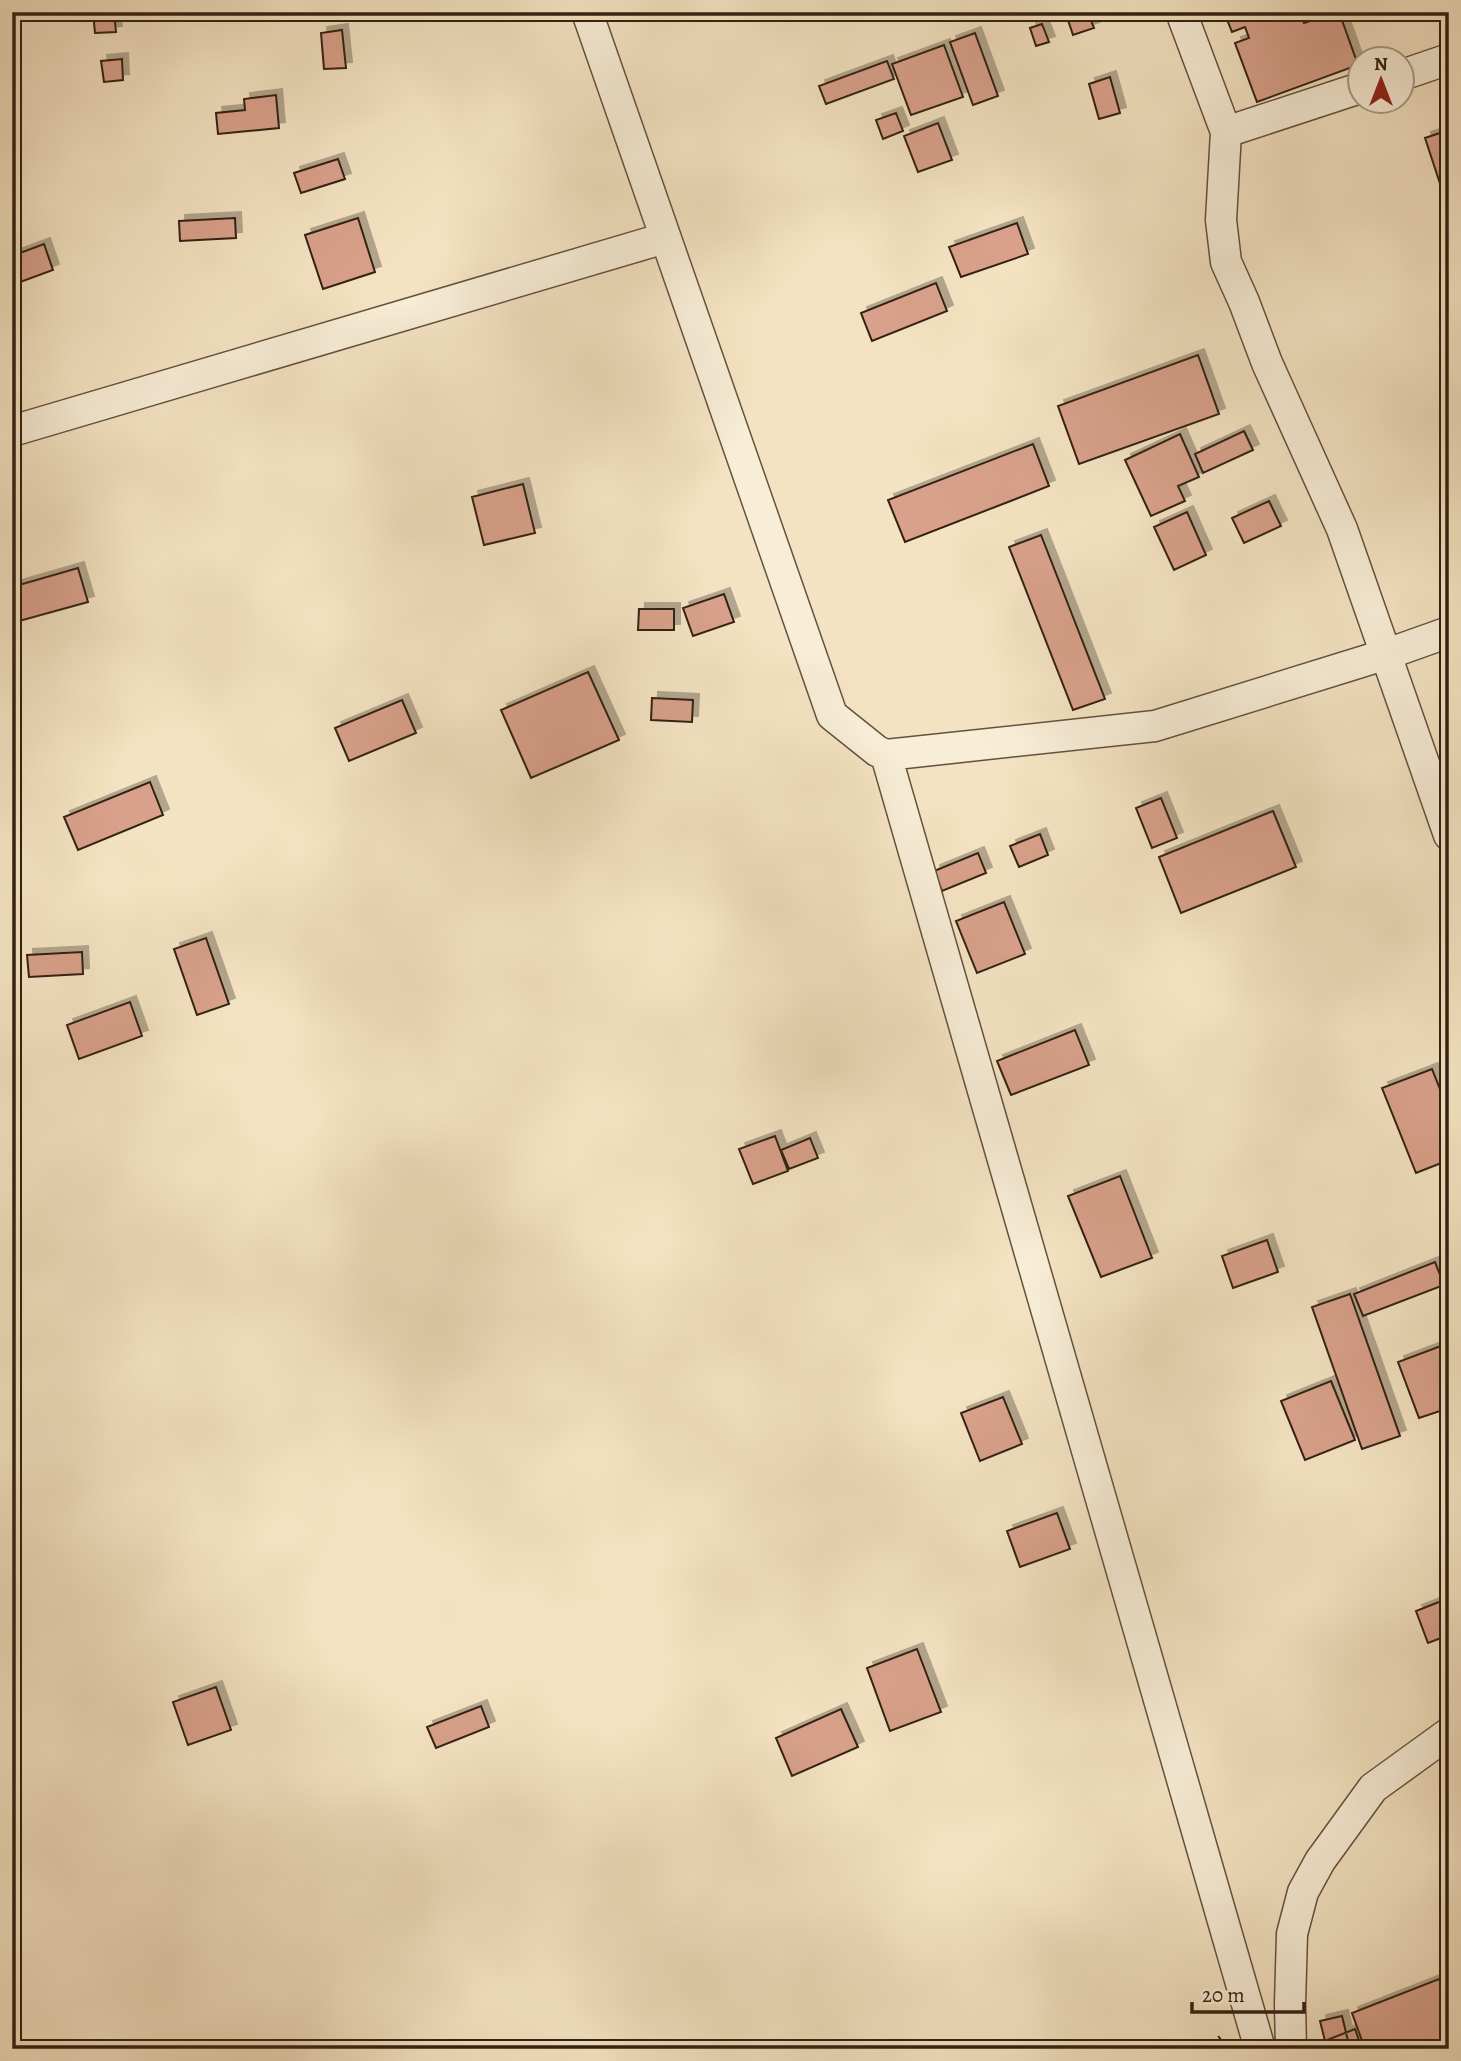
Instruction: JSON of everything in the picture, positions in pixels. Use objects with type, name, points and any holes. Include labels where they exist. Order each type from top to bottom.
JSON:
[{"type":"street","points":[[587,12],[832,715],[877,751],[886,755],[1155,726],[1449,632]]},
{"type":"street","points":[[1181,12],[1226,132],[1221,220],[1226,262],[1267,363],[1342,528],[1449,835]]},
{"type":"street","points":[[1416,70],[1449,59]]},
{"type":"street","points":[[1226,132],[1346,93]]},
{"type":"street","points":[[12,431],[666,237]]},
{"type":"street","points":[[886,755],[1260,2049]]},
{"type":"street","points":[[1292,2049],[1290,2004],[1293,1934],[1303,1892],[1320,1861],[1373,1788],[1449,1733]]},
{"type":"building","points":[[93,12],[114,12],[116,32],[95,33]]},
{"type":"building","points":[[1224,12],[1300,12],[1304,23],[1339,12],[1351,46],[1346,46],[1346,69],[1257,102],[1235,43],[1249,38],[1245,27],[1232,32]]},
{"type":"building","points":[[1088,13],[1094,28],[1073,35],[1068,20]]},
{"type":"building","points":[[1042,24],[1049,42],[1036,46],[1030,28]]},
{"type":"building","points":[[342,30],[346,68],[324,69],[321,33]]},
{"type":"building","points":[[975,33],[998,96],[973,105],[950,42]]},
{"type":"building","points":[[944,45],[963,97],[911,115],[892,64]]},
{"type":"building","points":[[122,59],[123,80],[104,82],[101,61]]},
{"type":"building","points":[[887,61],[894,79],[826,104],[819,86]]},
{"type":"building","points":[[1110,77],[1120,113],[1099,119],[1089,84]]},
{"type":"building","points":[[276,95],[279,128],[218,134],[216,113],[245,110],[244,99]]},
{"type":"building","points":[[896,113],[903,131],[883,139],[876,120]]},
{"type":"building","points":[[938,123],[952,160],[918,172],[904,136]]},
{"type":"building","points":[[1449,130],[1449,211],[1425,138]]},
{"type":"building","points":[[338,159],[345,179],[301,193],[294,173]]},
{"type":"building","points":[[235,218],[236,238],[180,241],[179,221]]},
{"type":"building","points":[[358,218],[375,272],[323,289],[305,235]]},
{"type":"building","points":[[1017,223],[1028,254],[961,277],[949,247]]},
{"type":"building","points":[[44,244],[53,270],[12,285],[12,256]]},
{"type":"building","points":[[936,283],[947,311],[872,341],[861,313]]},
{"type":"building","points":[[1198,355],[1219,414],[1079,464],[1058,406]]},
{"type":"building","points":[[1244,431],[1253,450],[1203,473],[1195,454]]},
{"type":"building","points":[[1180,434],[1199,477],[1178,486],[1185,501],[1151,516],[1125,460]]},
{"type":"building","points":[[1033,444],[1049,486],[905,542],[888,500]]},
{"type":"building","points":[[523,484],[535,533],[484,545],[472,497]]},
{"type":"building","points":[[1269,501],[1281,526],[1244,543],[1232,518]]},
{"type":"building","points":[[1187,512],[1206,555],[1174,570],[1154,527]]},
{"type":"building","points":[[1041,535],[1105,699],[1073,710],[1009,547]]},
{"type":"building","points":[[78,568],[88,602],[12,623],[12,587]]},
{"type":"building","points":[[724,594],[734,622],[693,636],[683,608]]},
{"type":"building","points":[[639,609],[674,609],[674,630],[638,630]]},
{"type":"building","points":[[588,672],[619,740],[531,778],[501,710]]},
{"type":"building","points":[[652,698],[693,700],[692,722],[651,720]]},
{"type":"building","points":[[402,700],[416,733],[349,761],[335,728]]},
{"type":"building","points":[[150,782],[163,815],[78,850],[64,817]]},
{"type":"building","points":[[1161,798],[1177,838],[1152,848],[1136,808]]},
{"type":"building","points":[[1273,811],[1296,867],[1181,913],[1159,857]]},
{"type":"building","points":[[1040,834],[1048,855],[1019,867],[1010,846]]},
{"type":"building","points":[[978,853],[986,873],[942,891],[934,871]]},
{"type":"building","points":[[1004,902],[1025,954],[977,973],[956,921]]},
{"type":"building","points":[[206,938],[229,1004],[197,1015],[174,949]]},
{"type":"building","points":[[82,952],[83,974],[29,977],[27,955]]},
{"type":"building","points":[[130,1002],[142,1036],[79,1059],[67,1025]]},
{"type":"building","points":[[1075,1030],[1089,1065],[1011,1095],[997,1061]]},
{"type":"building","points":[[1432,1069],[1449,1112],[1449,1160],[1416,1173],[1382,1088]]},
{"type":"building","points":[[775,1136],[788,1171],[753,1184],[739,1149]]},
{"type":"building","points":[[810,1138],[818,1158],[789,1169],[781,1150]]},
{"type":"building","points":[[1120,1176],[1152,1258],[1101,1277],[1068,1196]]},
{"type":"building","points":[[1267,1240],[1278,1272],[1233,1288],[1222,1256]]},
{"type":"building","points":[[1449,1260],[1449,1284],[1441,1263]]},
{"type":"building","points":[[1435,1262],[1444,1285],[1363,1316],[1354,1294]]},
{"type":"building","points":[[1350,1294],[1400,1436],[1362,1449],[1312,1307]]},
{"type":"building","points":[[1449,1343],[1449,1408],[1419,1418],[1398,1362]]},
{"type":"building","points":[[1331,1381],[1355,1440],[1305,1460],[1281,1401]]},
{"type":"building","points":[[1003,1397],[1022,1444],[980,1461],[961,1413]]},
{"type":"building","points":[[1057,1513],[1070,1549],[1020,1567],[1007,1531]]},
{"type":"building","points":[[1449,1598],[1449,1635],[1428,1643],[1416,1611]]},
{"type":"building","points":[[917,1649],[941,1712],[890,1731],[867,1668]]},
{"type":"building","points":[[216,1687],[231,1730],[188,1745],[173,1702]]},
{"type":"building","points":[[481,1706],[489,1727],[436,1748],[427,1727]]},
{"type":"building","points":[[841,1709],[858,1747],[792,1776],[776,1738]]},
{"type":"building","points":[[1439,1979],[1449,2004],[1449,2045],[1438,2049],[1365,2049],[1352,2013]]},
{"type":"building","points":[[1342,2016],[1350,2049],[1327,2049],[1320,2021]]},
{"type":"building","points":[[1355,2029],[1362,2049],[1325,2049],[1322,2042]]}]
